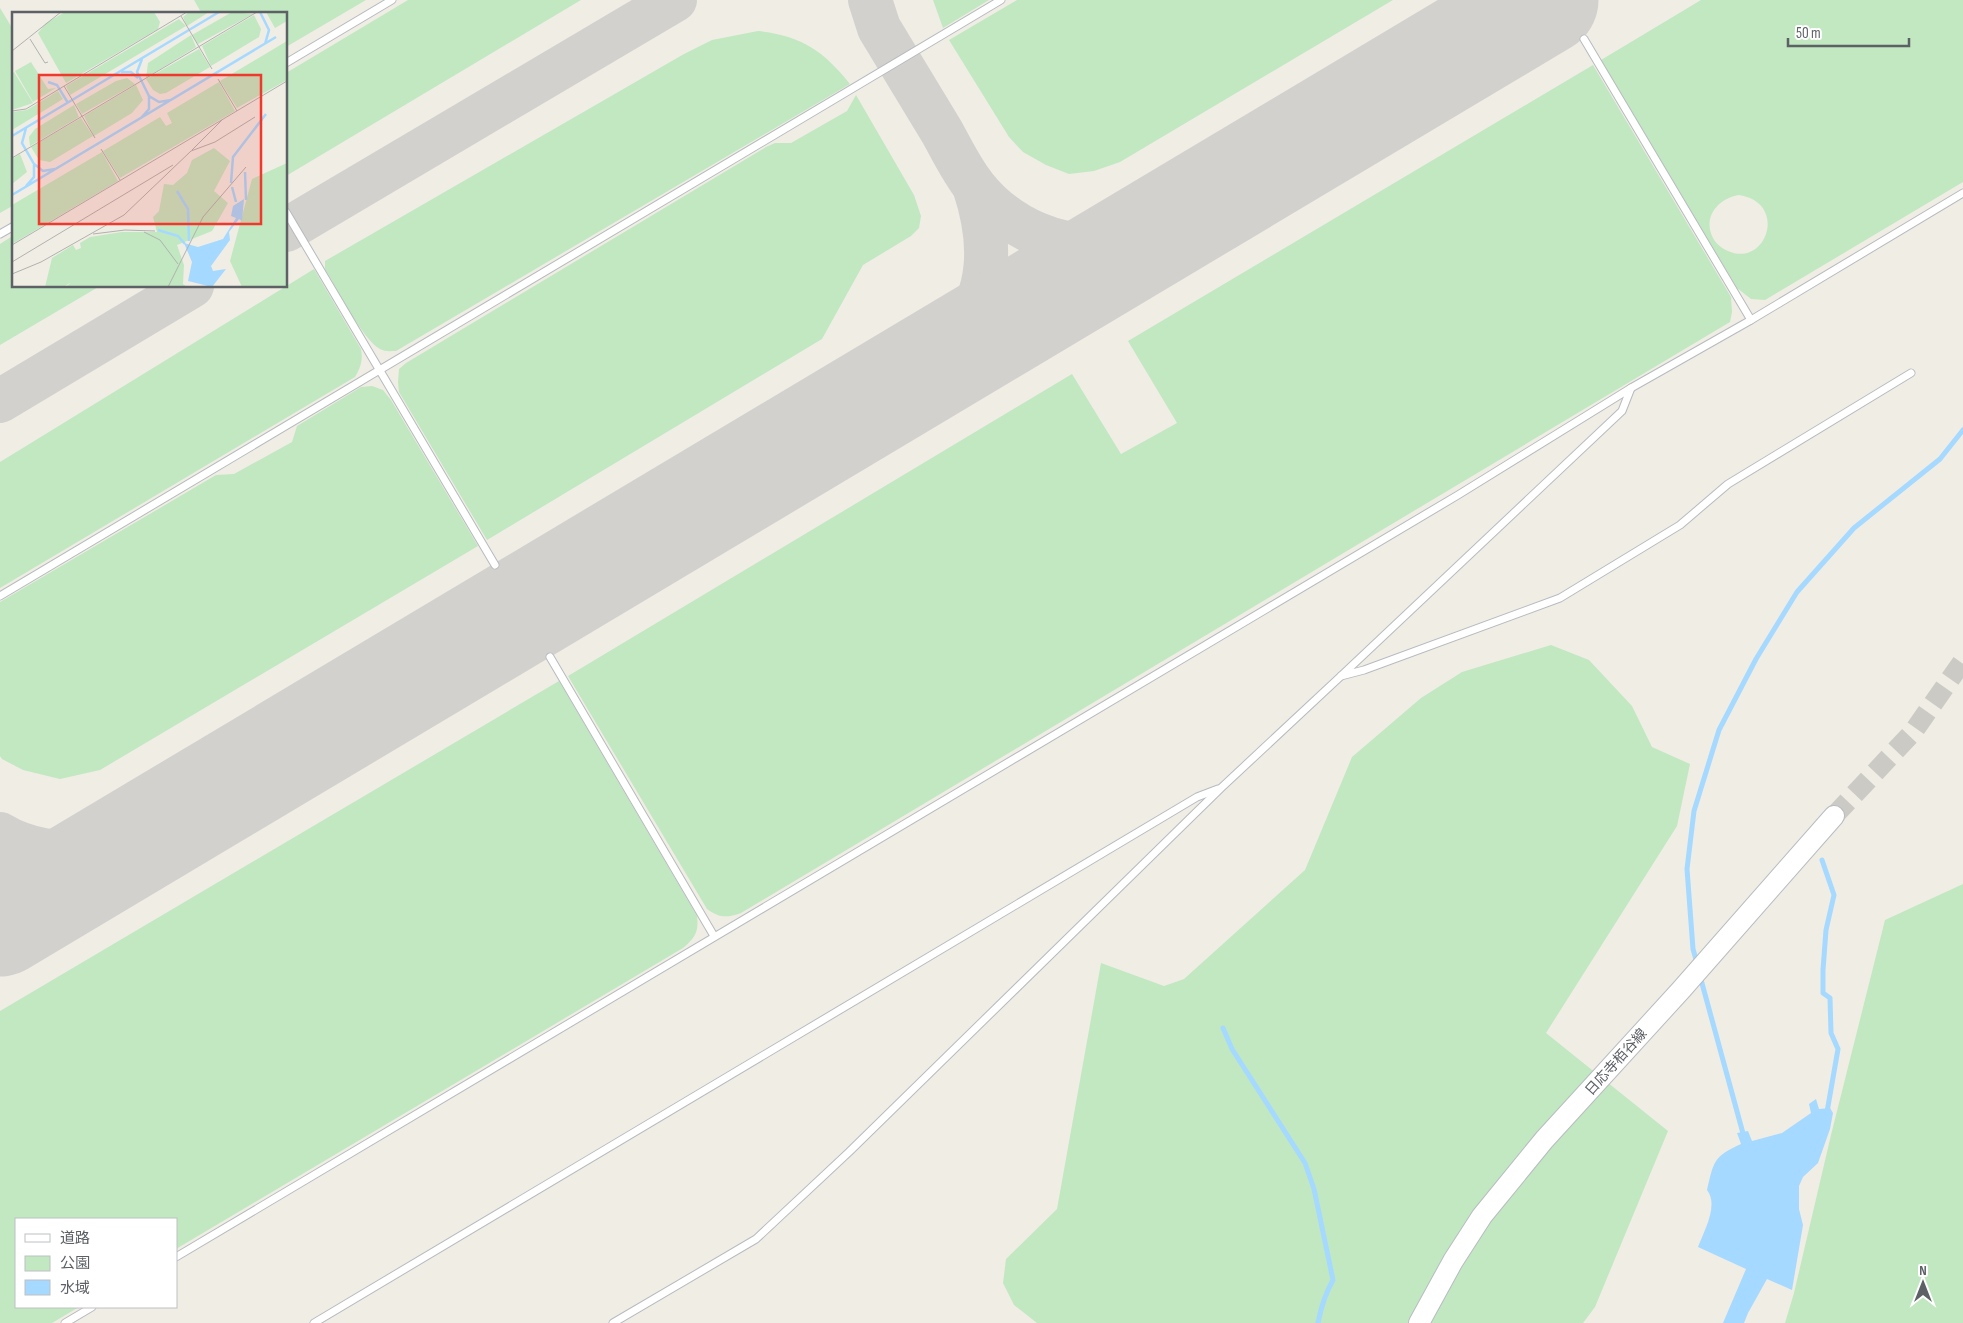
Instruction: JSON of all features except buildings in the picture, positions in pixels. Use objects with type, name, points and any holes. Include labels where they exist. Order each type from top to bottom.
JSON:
[{"type":"main road","name":"日応寺栢谷線","points":[[1419,1323],[1453,1261],[1489,1208],[1544,1140],[1681,990],[1834,816]]},
{"type":"lane","points":[[288,62],[392,0]]},
{"type":"lane","points":[[0,596],[1001,0]]},
{"type":"lane","points":[[1584,39],[1751,320]]},
{"type":"lane","points":[[178,1255],[1450,500],[1631,388],[1751,320],[1963,193]]},
{"type":"lane","points":[[288,215],[495,565]]},
{"type":"lane","points":[[0,234],[12,227]]},
{"type":"lane","points":[[1340,676],[1364,670],[1560,598],[1680,525],[1728,484],[1911,374]]},
{"type":"lane","points":[[613,1323],[756,1239],[848,1152],[1221,788],[1622,411],[1631,388]]},
{"type":"lane","points":[[550,657],[714,936]]},
{"type":"lane","points":[[314,1323],[1188,802],[1221,788]]},
{"type":"lane","points":[[65,1323],[90,1308]]},
{"type":"green space","points":[[194,0],[366,0],[288,46],[288,12],[201,12]]},
{"type":"green space","points":[[408,0],[581,0],[288,175],[288,72]]},
{"type":"green space","points":[[933,0],[989,0],[943,28]]},
{"type":"green space","points":[[1017,0],[1393,0],[1120,162],[1094,171],[1069,174],[1046,165],[1023,152],[1009,137],[949,40]]},
{"type":"green space","points":[[1701,0],[1963,0],[1963,182],[1765,300],[1751,299],[1737,288],[1601,60]],"holes":[[[1739,195],[1754,200],[1764,210],[1768,221],[1761,243],[1753,251],[1741,254],[1721,247],[1713,239],[1710,228],[1710,221],[1715,209],[1726,200]]]},
{"type":"green space","points":[[0,8],[12,28],[12,206],[0,213]]},
{"type":"green space","points":[[758,31],[787,37],[810,47],[830,62],[850,84],[396,351],[380,349],[366,335],[325,269],[325,261],[684,54],[712,40]]},
{"type":"green space","points":[[1593,65],[1731,297],[1732,312],[1730,322],[741,913],[723,916],[707,909],[568,676],[1072,374],[1121,454],[1177,423],[1128,341]]},
{"type":"green space","points":[[856,95],[914,195],[921,216],[919,228],[911,236],[863,265],[822,339],[487,540],[399,392],[399,369],[406,363],[766,147],[775,143],[791,143],[847,111]]},
{"type":"green space","points":[[12,236],[12,288],[97,288],[0,345],[0,244]]},
{"type":"green space","points":[[314,269],[361,349],[361,363],[355,377],[0,588],[0,462],[283,288],[288,288],[288,285]]},
{"type":"green space","points":[[372,386],[383,390],[391,400],[478,546],[100,770],[60,779],[23,770],[2,759],[0,756],[0,602],[216,475],[234,474],[292,442],[297,426],[361,387]]},
{"type":"green space","points":[[1551,645],[1589,660],[1632,706],[1652,747],[1690,764],[1677,826],[1546,1033],[1668,1131],[1595,1307],[1583,1323],[1037,1323],[1014,1305],[1003,1283],[1006,1259],[1057,1209],[1101,963],[1164,986],[1184,979],[1305,870],[1352,757],[1421,698],[1462,672]]},
{"type":"green space","points":[[559,681],[697,916],[697,931],[691,941],[683,948],[178,1248],[178,1218],[15,1218],[15,1308],[77,1308],[52,1323],[0,1323],[0,1011]]},
{"type":"green space","points":[[1963,884],[1963,1323],[1785,1323],[1794,1293],[1831,1135],[1885,920]]},
{"type":"water","points":[[1816,1099],[1819,1109],[1830,1108],[1833,1113],[1830,1129],[1818,1163],[1803,1177],[1799,1186],[1799,1209],[1803,1225],[1792,1290],[1767,1279],[1744,1323],[1723,1323],[1746,1269],[1698,1247],[1707,1226],[1711,1210],[1712,1203],[1707,1190],[1713,1166],[1725,1153],[1741,1144],[1737,1133],[1748,1131],[1752,1141],[1782,1133],[1811,1113],[1809,1104]]},
{"type":"waterway","points":[[1697,963],[1693,949],[1687,869],[1694,811],[1719,730],[1756,659],[1797,592],[1854,528],[1940,459],[1963,430]]},
{"type":"waterway","points":[[1822,860],[1834,895],[1826,930],[1823,993],[1830,998],[1831,1033],[1838,1049],[1827,1112]]},
{"type":"waterway","points":[[1700,976],[1744,1137]]},
{"type":"waterway","points":[[1223,1028],[1232,1049],[1305,1163],[1314,1189],[1333,1280],[1320,1312],[1318,1323]]},
{"type":"taxiway","points":[[288,229],[675,0]]},
{"type":"taxiway","points":[[870,0],[879,28],[961,167],[988,202],[1003,214],[1037,234],[1055,240],[1093,246],[1126,241],[1166,225]]},
{"type":"taxiway","points":[[903,383],[931,363],[950,346],[968,321],[977,303],[983,284],[986,246],[984,226],[974,186]]},
{"type":"taxiway","points":[[0,401],[189,288]]},
{"type":"taxiway","points":[[0,834],[32,848],[68,853],[98,851],[144,836]]},
{"type":"runway","points":[[0,922],[1544,0]]},
{"type":"tunnel","points":[[1834,816],[1913,732],[1963,661]]}]
